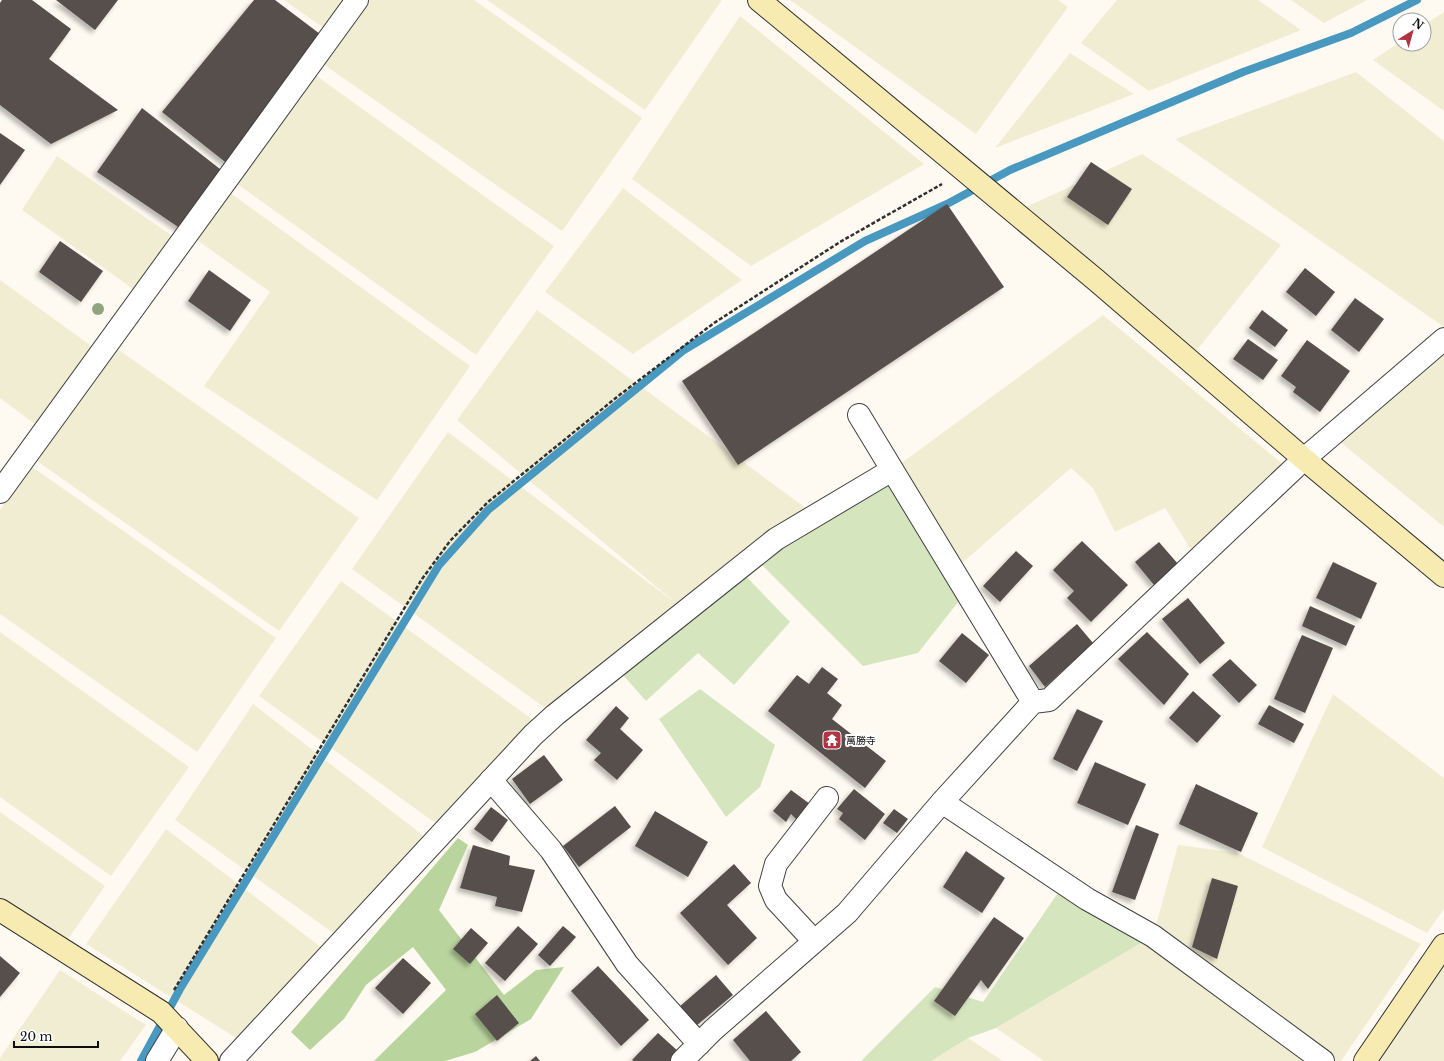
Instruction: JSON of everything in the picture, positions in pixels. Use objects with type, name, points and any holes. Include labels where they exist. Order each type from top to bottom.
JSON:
[{"type":"street","points":[[0,492],[357,0]]},
{"type":"street","points":[[759,0],[1096,280],[1304,459],[1444,576]]},
{"type":"street","points":[[682,1061],[713,1030],[846,913],[942,802],[1033,702],[1049,700],[1304,459],[1444,339]]},
{"type":"street","points":[[859,415],[1033,702]]},
{"type":"street","points":[[231,1061],[533,734],[776,539],[892,470]]},
{"type":"street","points":[[491,780],[551,850],[627,964],[699,1044]]},
{"type":"street","points":[[814,941],[776,900],[770,886],[776,864],[827,798]]},
{"type":"street","points":[[942,802],[1087,899],[1153,936],[1323,1061]]},
{"type":"street","points":[[0,910],[161,1012],[207,1061]]},
{"type":"street","points":[[1365,1061],[1444,945]]},
{"type":"street","points":[[157,1061],[177,1028]]},
{"type":"path","points":[[161,1012],[422,579],[450,541],[488,502],[617,397],[714,323],[840,242],[965,171]]},
{"type":"shaded area","points":[[284,0],[357,0],[332,34]]},
{"type":"shaded area","points":[[358,0],[474,0],[642,118],[562,231],[316,59]]},
{"type":"shaded area","points":[[487,0],[722,0],[645,110]]},
{"type":"shaded area","points":[[790,0],[1058,0],[1068,7],[976,134]]},
{"type":"shaded area","points":[[1117,0],[1258,0],[1301,30],[1149,91],[1081,43]]},
{"type":"shaded area","points":[[1291,0],[1367,0],[1324,23]]},
{"type":"shaded area","points":[[1444,12],[1444,111],[1373,60],[1392,47],[1392,52],[1432,52],[1432,20]]},
{"type":"shaded area","points":[[740,16],[924,164],[751,266],[632,179]]},
{"type":"shaded area","points":[[1070,53],[1134,94],[995,148]]},
{"type":"shaded area","points":[[311,72],[554,246],[476,355],[233,181]]},
{"type":"shaded area","points":[[1356,72],[1444,141],[1444,327],[1175,139]]},
{"type":"shaded area","points":[[1142,154],[1281,245],[1189,360],[1015,212]]},
{"type":"shaded area","points":[[57,156],[181,242],[143,296],[22,210]]},
{"type":"shaded area","points":[[222,187],[470,366],[377,500],[204,386],[270,292],[187,233]]},
{"type":"shaded area","points":[[623,188],[742,280],[633,354],[545,292]]},
{"type":"shaded area","points":[[0,280],[101,353],[44,431],[0,398]]},
{"type":"shaded area","points":[[537,310],[807,509],[555,715],[352,569],[448,432],[677,604],[457,420]]},
{"type":"shaded area","points":[[1103,315],[1291,471],[1193,553],[1165,508],[1115,532],[1093,488],[1071,468],[953,571],[892,470]]},
{"type":"shaded area","points":[[113,346],[359,518],[279,631],[34,459]]},
{"type":"shaded area","points":[[1444,353],[1444,527],[1339,441]]},
{"type":"shaded area","points":[[31,466],[276,638],[197,752],[0,614],[0,510]]},
{"type":"shaded area","points":[[341,581],[543,727],[445,830],[259,696]]},
{"type":"shaded area","points":[[0,632],[189,767],[111,876],[0,797]]},
{"type":"shaded area","points":[[1333,694],[1444,778],[1444,909],[1427,933],[1262,847]]},
{"type":"shaded area","points":[[253,704],[433,843],[343,940],[175,820]]},
{"type":"shaded area","points":[[0,812],[105,886],[61,949],[0,908]]},
{"type":"shaded area","points":[[166,829],[330,954],[246,1044],[86,944]]},
{"type":"shaded area","points":[[1178,845],[1238,853],[1421,944],[1341,1061],[1044,1061],[996,1028],[1153,936]]},
{"type":"shaded area","points":[[1444,960],[1444,1061],[1367,1061]]},
{"type":"shaded area","points":[[60,970],[146,1025],[120,1061],[0,1061],[0,1058]]},
{"type":"shaded area","points":[[968,1038],[1003,1061],[931,1061]]},
{"type":"green space","points":[[892,470],[966,592],[918,653],[863,666],[754,557]]},
{"type":"green space","points":[[739,569],[790,622],[734,685],[698,653],[646,701],[616,667]]},
{"type":"green space","points":[[700,689],[775,745],[760,787],[726,817],[659,719]]},
{"type":"green space","points":[[458,838],[468,845],[439,910],[504,995],[536,970],[564,967],[531,1019],[475,1052],[445,1061],[374,1061],[446,990],[413,947],[366,985],[344,1019],[310,1050],[291,1032]]},
{"type":"green space","points":[[1064,884],[1153,936],[996,1028],[968,1038],[931,1061],[861,1061],[935,987],[983,1002]]},
{"type":"building","points":[[2,0],[32,0],[71,29],[49,59],[118,110],[51,144],[0,105],[0,3]]},
{"type":"building","points":[[56,0],[118,0],[95,30]]},
{"type":"building","points":[[254,0],[275,0],[328,40],[234,169],[162,112]]},
{"type":"building","points":[[142,108],[229,176],[187,233],[97,172]]},
{"type":"building","points":[[0,133],[25,150],[0,185]]},
{"type":"building","points":[[1091,162],[1132,189],[1108,225],[1067,197]]},
{"type":"building","points":[[947,204],[1004,287],[738,465],[682,381]]},
{"type":"building","points":[[60,241],[103,271],[81,302],[39,272]]},
{"type":"building","points":[[1305,268],[1335,292],[1316,316],[1286,292]]},
{"type":"building","points":[[209,270],[251,300],[230,331],[188,301]]},
{"type":"building","points":[[1355,298],[1384,319],[1359,352],[1331,330]]},
{"type":"building","points":[[1262,310],[1288,330],[1275,347],[1249,328]]},
{"type":"building","points":[[1248,339],[1278,360],[1263,380],[1233,359]]},
{"type":"building","points":[[1307,340],[1350,371],[1320,412],[1293,392],[1296,387],[1281,376]]},
{"type":"building","points":[[1082,541],[1128,585],[1091,622],[1067,598],[1074,591],[1053,570]]},
{"type":"building","points":[[1159,542],[1178,564],[1154,585],[1135,562]]},
{"type":"building","points":[[1016,551],[1033,566],[1000,602],[983,586]]},
{"type":"building","points":[[1333,562],[1377,583],[1361,619],[1316,598]]},
{"type":"building","points":[[1188,598],[1225,643],[1200,664],[1162,619]]},
{"type":"building","points":[[1310,606],[1355,626],[1346,646],[1302,626]]},
{"type":"building","points":[[1077,624],[1093,643],[1045,687],[1029,666]]},
{"type":"building","points":[[1147,632],[1189,674],[1164,705],[1118,659]]},
{"type":"building","points":[[962,633],[989,655],[966,683],[939,661]]},
{"type":"building","points":[[1302,635],[1333,648],[1305,713],[1274,699]]},
{"type":"building","points":[[1230,659],[1257,685],[1239,703],[1212,675]]},
{"type":"building","name":"萬勝寺","points":[[822,667],[838,679],[827,693],[842,705],[832,719],[886,761],[865,788],[768,711],[797,675],[809,684]]},
{"type":"building","points":[[1193,691],[1221,716],[1197,743],[1169,718]]},
{"type":"building","points":[[1269,705],[1304,724],[1294,743],[1258,724]]},
{"type":"building","points":[[616,706],[629,718],[620,729],[643,750],[617,780],[594,760],[601,753],[586,740]]},
{"type":"building","points":[[1077,709],[1103,721],[1077,771],[1053,759]]},
{"type":"building","points":[[544,755],[563,780],[530,804],[512,779]]},
{"type":"building","points":[[1095,762],[1146,784],[1128,825],[1077,803]]},
{"type":"building","points":[[1196,784],[1258,813],[1241,852],[1179,824]]},
{"type":"building","points":[[854,789],[885,814],[865,840],[839,819],[843,813],[837,809]]},
{"type":"building","points":[[791,790],[810,804],[797,820],[791,814],[786,822],[773,811]]},
{"type":"building","points":[[615,806],[631,827],[579,867],[563,846]]},
{"type":"building","points":[[491,807],[508,820],[492,842],[474,829]]},
{"type":"building","points":[[894,809],[908,819],[897,833],[883,823]]},
{"type":"building","points":[[655,811],[708,842],[688,877],[635,846]]},
{"type":"building","points":[[1136,825],[1159,834],[1135,900],[1112,892]]},
{"type":"building","points":[[473,845],[510,856],[509,865],[535,870],[522,912],[495,906],[497,897],[460,888]]},
{"type":"building","points":[[966,851],[1005,878],[982,913],[943,887]]},
{"type":"building","points":[[734,864],[751,883],[727,905],[757,938],[728,965],[680,913]]},
{"type":"building","points":[[1212,878],[1238,886],[1217,959],[1192,947]]},
{"type":"building","points":[[994,917],[1024,938],[988,989],[981,980],[955,1016],[934,1001]]},
{"type":"building","points":[[518,926],[538,944],[505,981],[485,963]]},
{"type":"building","points":[[563,926],[576,937],[550,966],[538,955]]},
{"type":"building","points":[[471,928],[488,943],[470,964],[453,949]]},
{"type":"building","points":[[0,956],[20,973],[0,997]]},
{"type":"building","points":[[403,958],[431,983],[403,1014],[375,988]]},
{"type":"building","points":[[598,966],[649,1020],[621,1046],[571,991]]},
{"type":"building","points":[[716,975],[733,995],[696,1026],[679,1007]]},
{"type":"building","points":[[497,995],[519,1023],[497,1041],[475,1014]]},
{"type":"building","points":[[766,1011],[801,1052],[791,1061],[750,1061],[733,1040]]},
{"type":"building","points":[[658,1033],[679,1052],[670,1061],[632,1060]]},
{"type":"building","points":[[536,1056],[540,1061],[530,1061]]},
{"type":"waterway","points":[[141,1061],[180,989],[439,565],[488,510],[684,350],[865,241],[947,204],[1010,170],[1243,72],[1351,33],[1417,0]]},
{"type":"place","name":"萬勝寺","points":[[832,740]]}]
